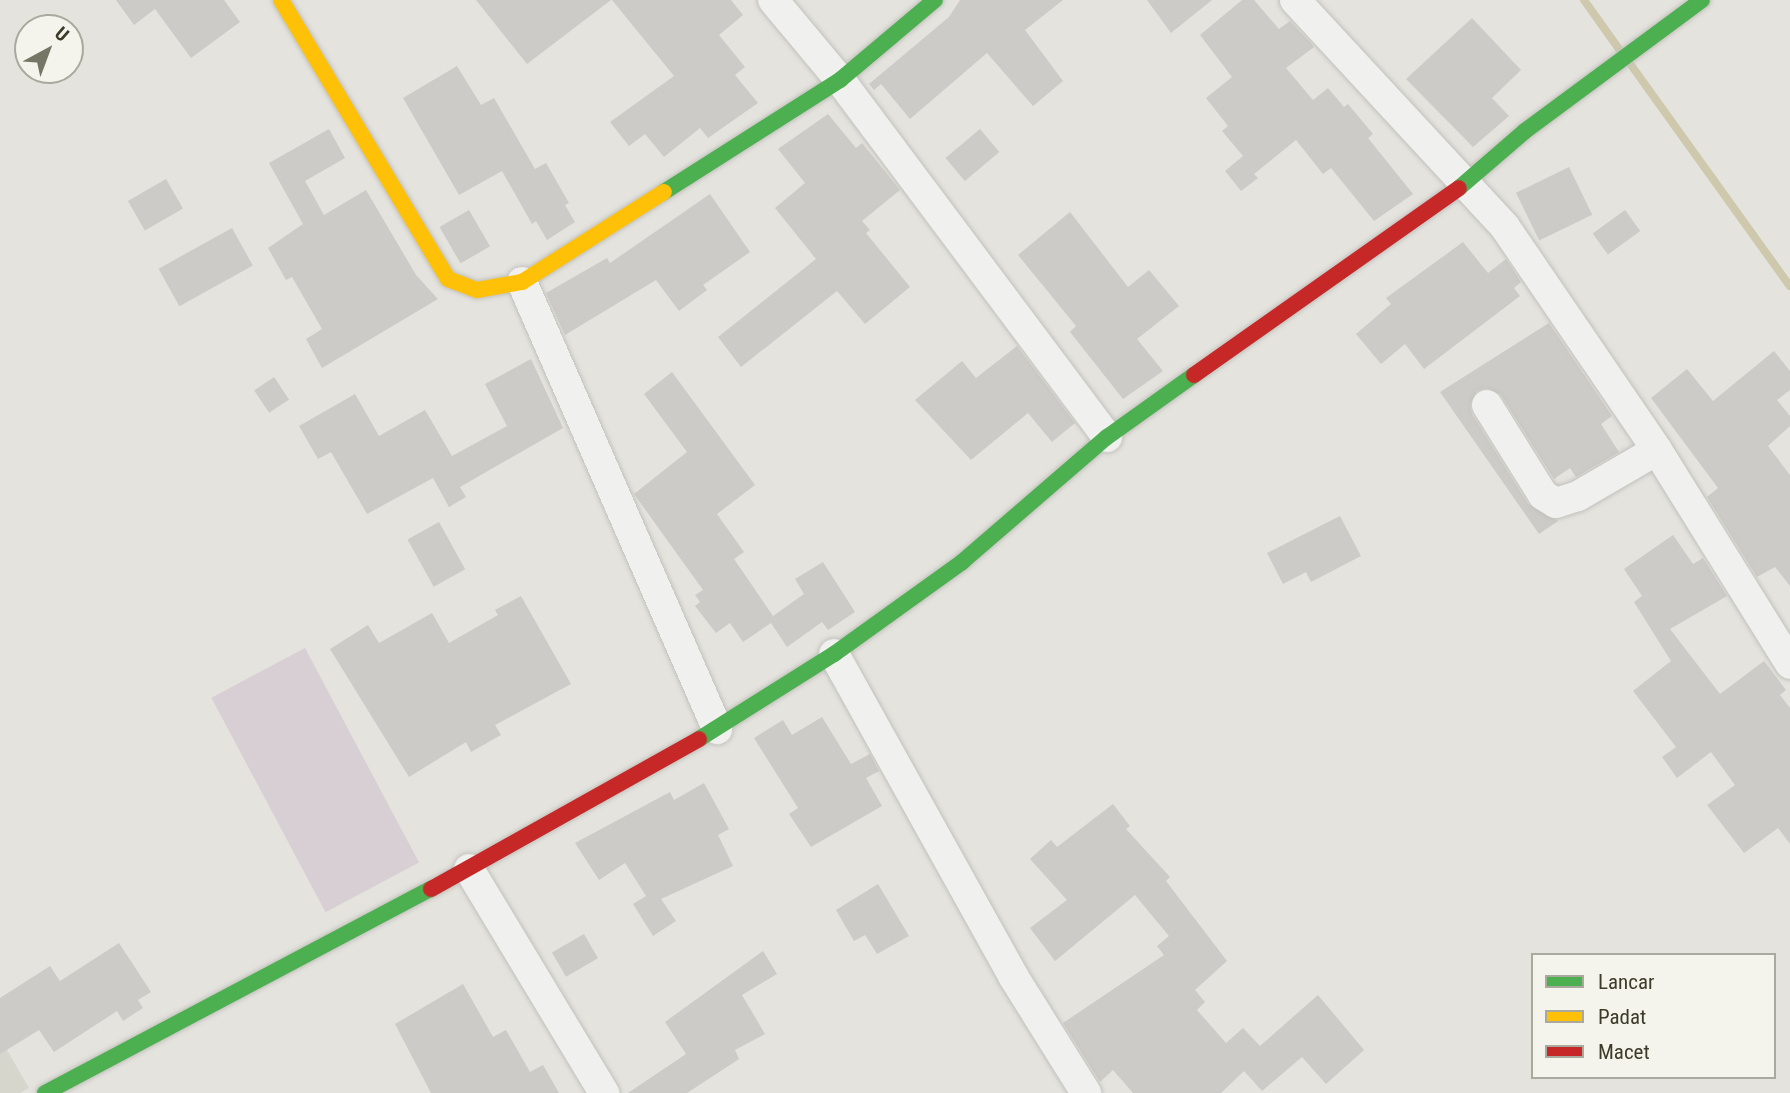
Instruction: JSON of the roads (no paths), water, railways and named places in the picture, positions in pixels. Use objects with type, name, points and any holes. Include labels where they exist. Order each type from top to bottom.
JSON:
[{"type":"street","points":[[281,0],[435,264],[448,279],[477,290],[522,282],[839,80],[935,0]]},
{"type":"street","points":[[773,0],[839,80],[1107,437]]},
{"type":"street","points":[[1296,0],[1505,227],[1657,450],[1790,664]]},
{"type":"street","points":[[45,1093],[469,869],[717,729],[834,654],[962,562],[1107,437],[1466,183],[1525,131],[1702,0]]},
{"type":"street","points":[[522,282],[717,729]]},
{"type":"street","points":[[1487,405],[1543,495],[1556,503],[1578,496],[1657,450]]},
{"type":"street","points":[[834,654],[1013,976],[1086,1093]]},
{"type":"street","points":[[469,869],[604,1093]]},
{"type":"waterway","points":[[1584,0],[1619,49]]},
{"type":"waterway","points":[[1631,65],[1790,286]]}]
